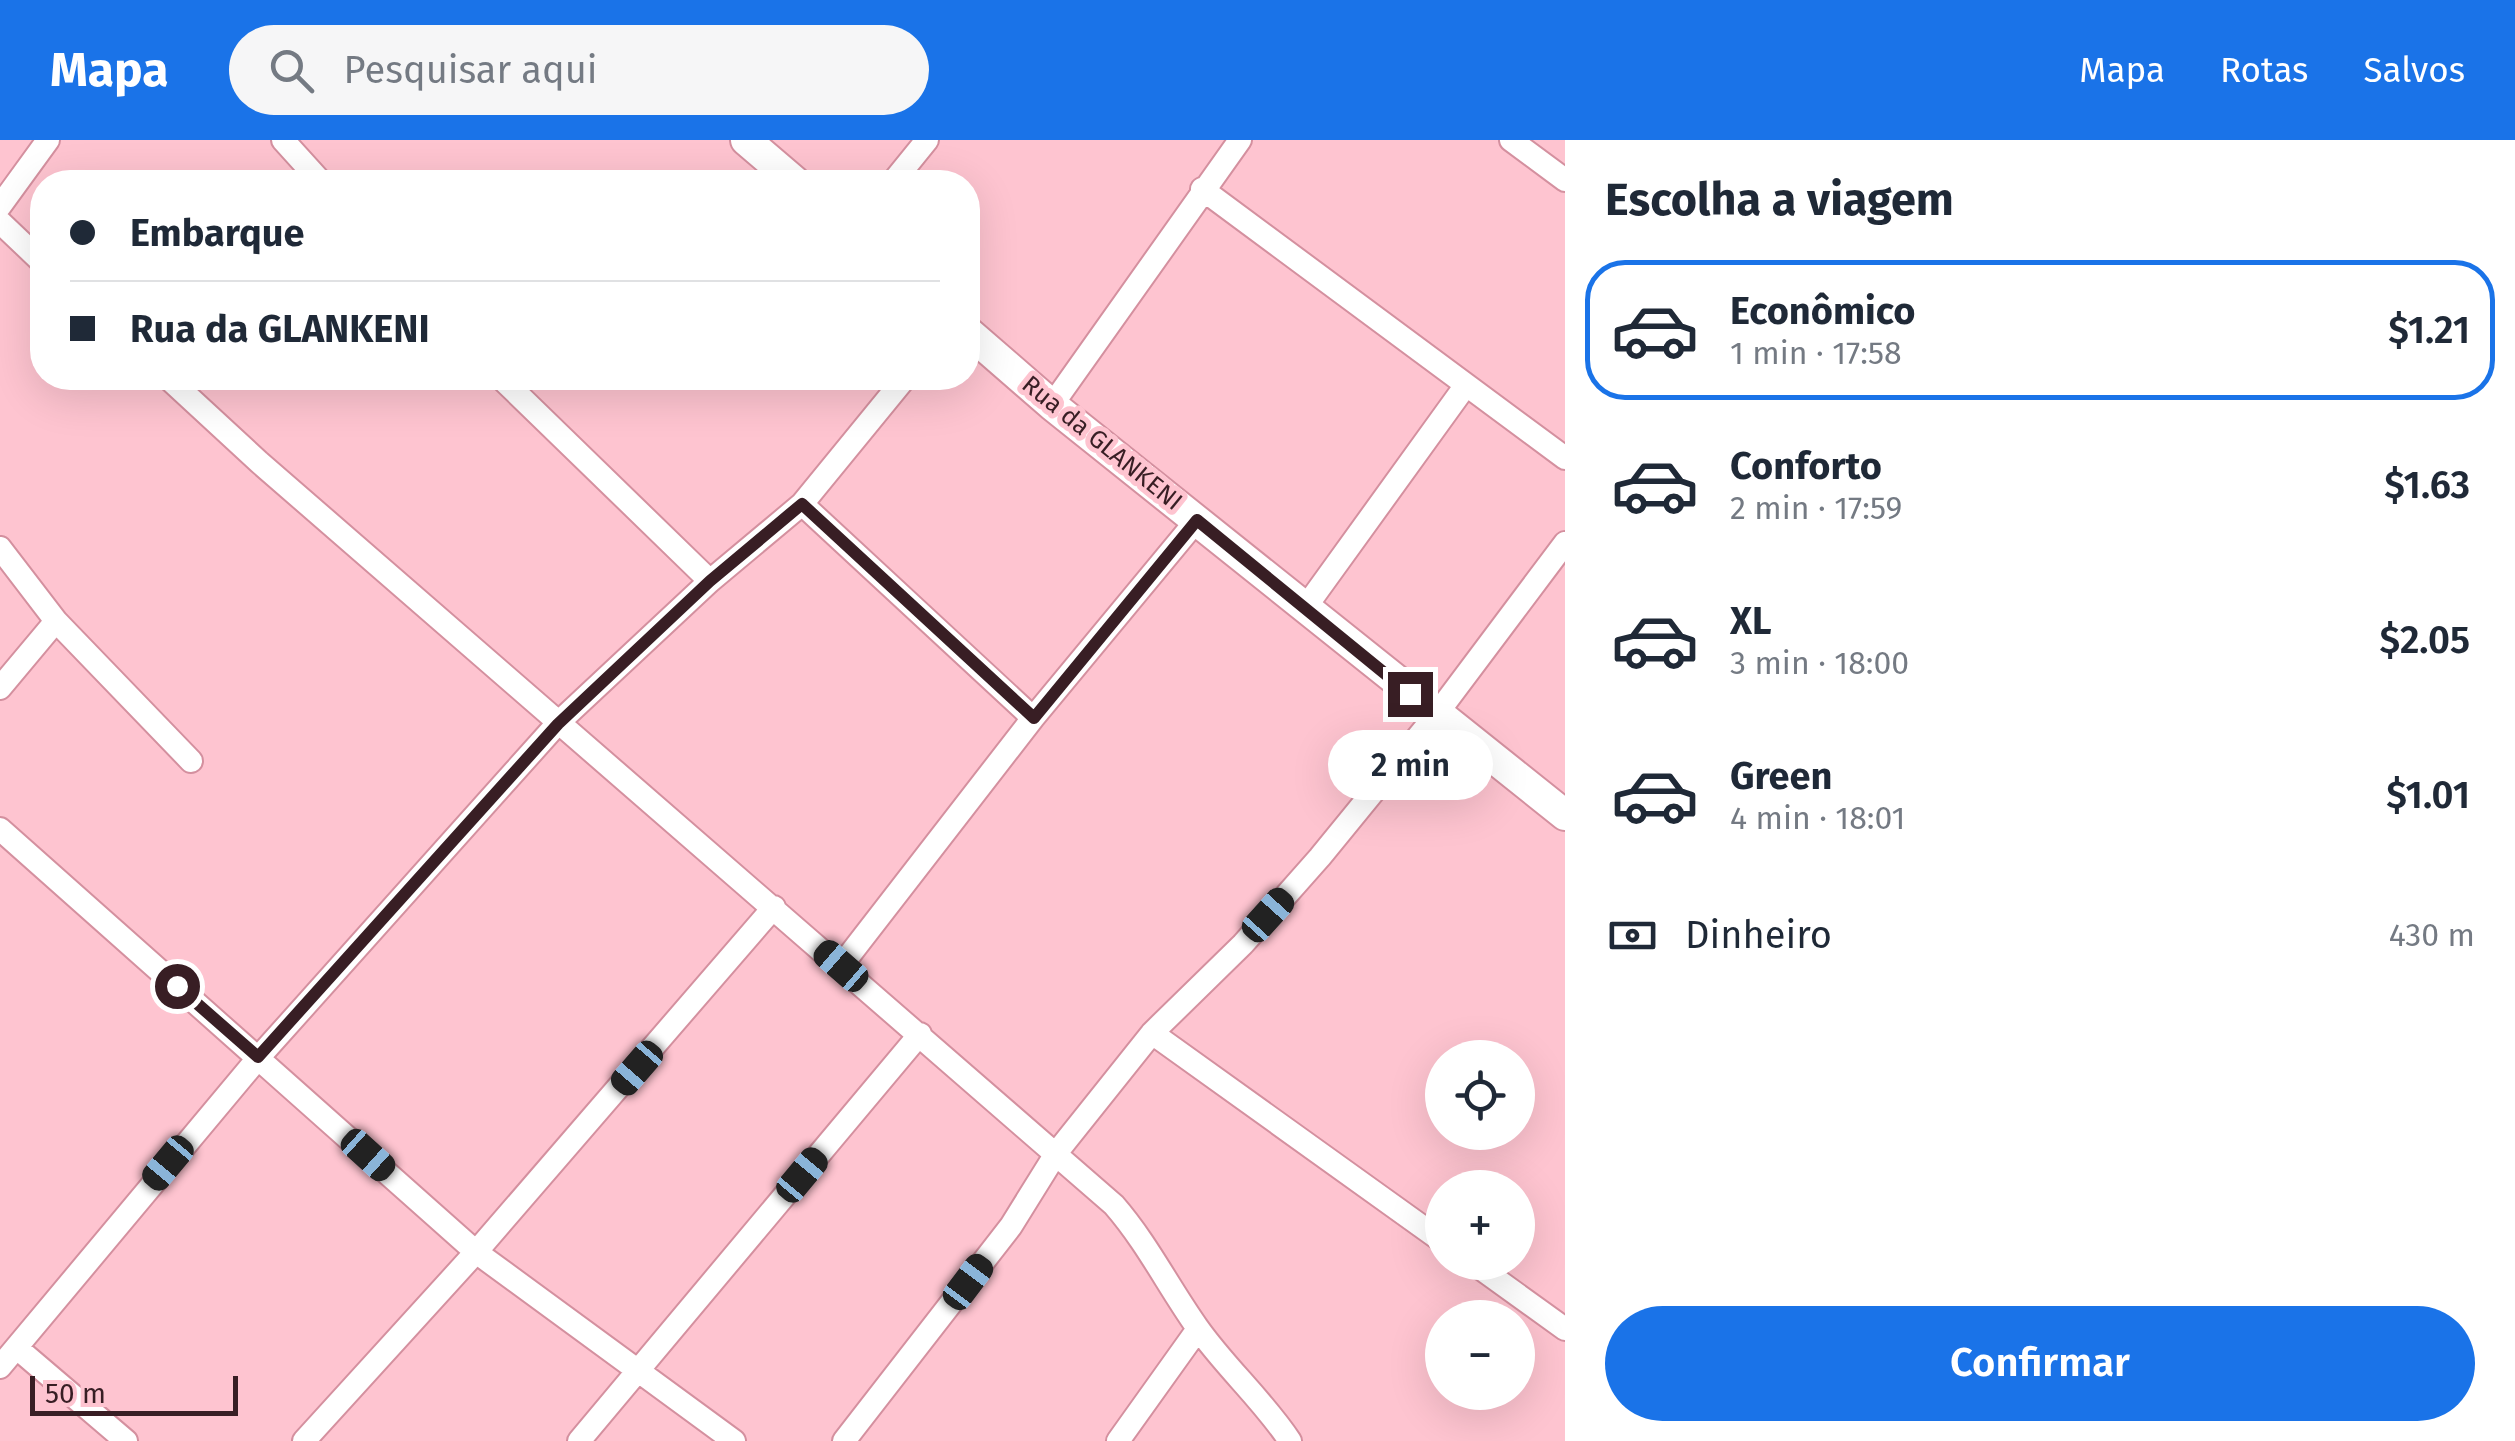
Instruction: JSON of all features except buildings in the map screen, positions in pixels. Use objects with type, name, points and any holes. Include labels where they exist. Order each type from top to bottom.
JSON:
[{"type":"street","points":[[0,206],[48,140]]},
{"type":"street","points":[[283,140],[310,170]]},
{"type":"street","points":[[746,140],[781,170]]},
{"type":"street","points":[[903,170],[927,140]]},
{"type":"street","points":[[1052,405],[1202,188],[1240,140]]},
{"type":"street","points":[[1511,140],[1565,180]]},
{"type":"street","points":[[1202,188],[1565,458]]},
{"type":"street","points":[[0,222],[30,251]]},
{"type":"street","name":"Rua da GLANKENI","points":[[980,342],[1436,716],[1565,815]]},
{"type":"street","points":[[1305,608],[1466,385]]},
{"type":"street","points":[[182,390],[558,724],[1057,1152],[1146,1242],[1198,1329],[1264,1402],[1290,1441]]},
{"type":"street","points":[[513,390],[710,581]]},
{"type":"street","points":[[0,1367],[258,1057],[558,724],[710,581],[802,504],[895,390]]},
{"type":"street","points":[[802,504],[1034,718]]},
{"type":"street","points":[[841,966],[1034,718],[1197,520]]},
{"type":"street","points":[[844,1441],[1010,1226],[1057,1152],[1152,1033],[1242,944],[1436,716],[1565,543]]},
{"type":"street","points":[[0,548],[56,622],[192,761]]},
{"type":"street","points":[[0,688],[56,622]]},
{"type":"street","points":[[0,829],[476,1252],[734,1441]]},
{"type":"street","points":[[304,1441],[476,1252],[774,908]]},
{"type":"street","points":[[1152,1033],[1425,1230]]},
{"type":"street","points":[[579,1441],[920,1034]]},
{"type":"street","points":[[1497,1280],[1565,1329]]},
{"type":"street","points":[[1118,1441],[1198,1329]]},
{"type":"street","points":[[17,1348],[126,1441]]},
{"type":"route","points":[[177,986],[258,1057],[558,724],[710,581],[802,504],[1034,718],[1197,520],[1410,694]]}]
